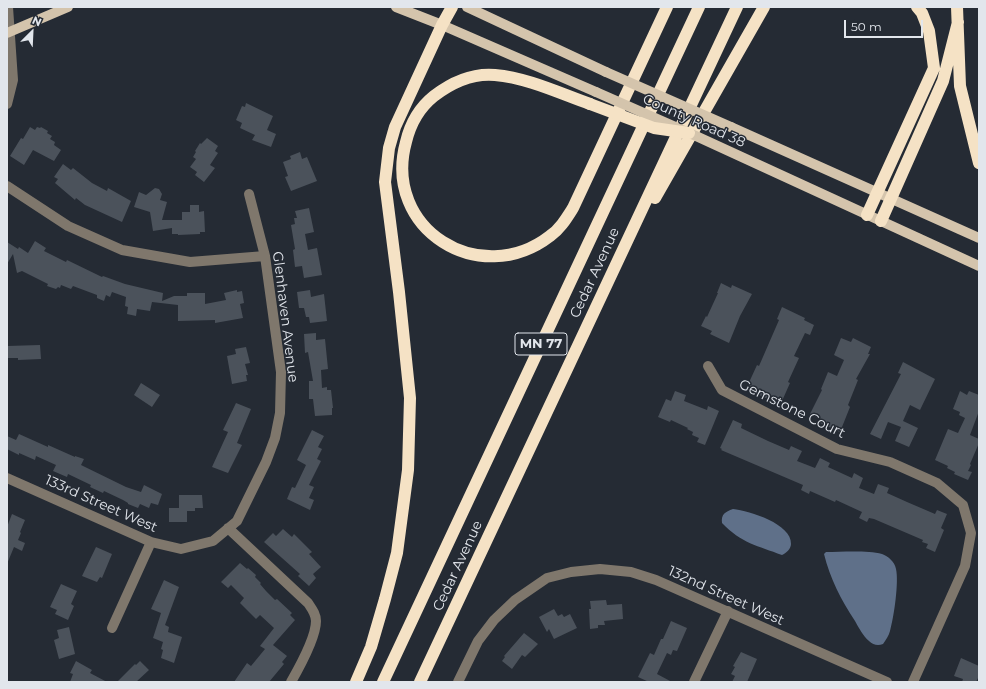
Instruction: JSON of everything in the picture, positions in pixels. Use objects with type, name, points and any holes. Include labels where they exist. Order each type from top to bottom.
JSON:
[{"type":"highway","points":[[356,682],[370,647],[397,553],[408,470],[410,398],[399,292],[385,182],[389,148],[395,127],[442,25],[452,7]]},
{"type":"highway","points":[[667,7],[573,208],[564,223],[551,236],[537,246],[517,254],[495,257],[475,255],[456,250],[438,240],[424,227],[413,212],[406,193],[402,175],[403,151],[415,117],[428,101],[442,90],[457,82],[476,76],[494,75],[517,78],[590,104],[654,128],[689,133]]},
{"type":"highway","name":"Cedar Avenue","points":[[383,682],[699,7]]},
{"type":"highway","name":"Cedar Avenue","points":[[420,682],[736,7]]},
{"type":"highway","points":[[611,274],[764,7]]},
{"type":"highway","points":[[867,215],[934,68],[929,31],[922,13],[917,7]]},
{"type":"highway","points":[[957,7],[960,86],[979,164]]},
{"type":"highway","points":[[881,221],[943,82],[958,22]]},
{"type":"main road","points":[[8,33],[68,7]]},
{"type":"main road","name":"County Road 38","points":[[396,7],[442,25],[689,133],[979,266]]},
{"type":"main road","name":"County Road 38","points":[[467,7],[606,72],[979,238]]},
{"type":"street","points":[[7,104],[13,80],[8,33],[8,7]]},
{"type":"street","points":[[7,186],[68,226],[122,250],[190,262],[265,256]]},
{"type":"street","name":"Glenhaven Avenue","points":[[228,528],[237,521],[258,481],[275,438],[280,412],[281,372],[265,256],[249,194]]},
{"type":"street","name":"Gemstone Court","points":[[708,366],[722,390],[837,449],[890,462],[937,483],[963,505],[971,533],[965,566],[913,682]]},
{"type":"street","name":"133rd Street West","points":[[7,478],[151,542],[181,549],[213,541],[228,528]]},
{"type":"street","points":[[228,528],[308,603],[314,612],[316,621],[313,633],[301,664],[291,682]]},
{"type":"street","points":[[112,628],[151,542]]},
{"type":"street","name":"132nd Street West","points":[[458,682],[478,641],[494,620],[515,600],[547,578],[571,572],[600,569],[631,572],[656,580],[728,611],[866,678],[887,682]]},
{"type":"street","points":[[694,682],[728,611]]},
{"type":"water","points":[[733,509],[749,512],[769,520],[785,530],[791,544],[787,552],[782,555],[757,546],[743,540],[729,530],[722,523],[722,517],[728,511]]},
{"type":"water","points":[[826,552],[862,552],[882,554],[887,556],[894,564],[897,582],[892,625],[890,633],[883,644],[877,645],[872,643],[861,632],[836,589],[826,563],[824,554]]},
{"type":"building","points":[[246,103],[273,116],[267,130],[276,134],[271,147],[252,140],[255,135],[240,128],[242,123],[236,120],[242,106],[245,107]]},
{"type":"building","points":[[30,127],[35,130],[37,127],[41,127],[48,131],[47,133],[52,136],[50,139],[55,142],[54,145],[61,150],[54,161],[33,150],[24,165],[10,156]]},
{"type":"building","points":[[207,138],[218,146],[215,151],[218,153],[210,165],[215,168],[204,182],[195,175],[197,172],[190,167],[196,159],[193,157],[196,152],[195,151],[200,143],[201,144]]},
{"type":"building","points":[[300,152],[302,159],[307,157],[317,181],[291,191],[285,177],[288,176],[283,162],[291,159],[290,156]]},
{"type":"building","points":[[63,164],[71,170],[73,168],[92,183],[107,191],[108,188],[131,201],[122,222],[85,205],[76,198],[75,200],[55,183],[58,179],[54,177]]},
{"type":"building","points":[[155,188],[159,189],[162,194],[160,200],[167,202],[162,220],[182,220],[182,212],[190,212],[190,205],[199,205],[199,212],[204,211],[205,232],[200,232],[200,234],[178,235],[172,234],[172,228],[153,231],[150,212],[134,207],[139,192],[146,195]]},
{"type":"building","points":[[309,208],[314,232],[305,234],[308,250],[317,248],[322,275],[304,278],[302,266],[295,267],[293,250],[295,249],[291,225],[295,224],[294,218],[297,218],[295,211]]},
{"type":"building","points":[[35,241],[46,248],[44,251],[102,277],[103,276],[125,284],[163,293],[162,301],[174,296],[187,296],[187,293],[205,293],[205,304],[226,300],[224,293],[237,290],[237,292],[242,291],[244,303],[240,304],[243,318],[215,323],[215,320],[178,321],[178,305],[152,302],[150,311],[137,309],[136,316],[127,314],[128,307],[125,306],[126,297],[112,292],[110,297],[106,295],[104,301],[97,298],[97,295],[73,286],[71,289],[61,285],[60,288],[58,287],[56,289],[47,286],[48,284],[22,271],[17,273],[13,254],[7,264],[7,242],[28,253]]},
{"type":"building","points":[[721,283],[731,288],[732,285],[752,294],[740,316],[729,343],[710,334],[712,331],[701,326],[706,316],[707,317]]},
{"type":"building","points":[[310,290],[311,297],[324,294],[327,321],[310,323],[309,317],[306,317],[304,308],[299,308],[297,292]]},
{"type":"building","points":[[782,307],[805,318],[804,320],[814,325],[810,335],[805,333],[794,356],[799,358],[788,382],[790,383],[782,401],[772,397],[770,400],[746,389],[757,365],[759,366],[779,320],[777,319]]},
{"type":"building","points":[[316,333],[316,340],[325,339],[328,369],[321,370],[322,388],[327,387],[327,390],[331,390],[333,408],[332,415],[315,416],[313,399],[309,399],[309,381],[313,381],[308,352],[305,353],[304,334]]},
{"type":"building","points":[[841,338],[851,342],[853,338],[871,347],[868,354],[870,354],[856,379],[858,380],[848,405],[850,407],[840,432],[818,422],[820,419],[810,414],[822,390],[821,389],[828,372],[837,376],[844,360],[834,355]]},
{"type":"building","points":[[40,345],[41,359],[18,360],[18,358],[7,358],[7,346]]},
{"type":"building","points":[[246,347],[250,363],[245,364],[248,375],[246,375],[247,381],[232,384],[227,356],[236,354],[235,349]]},
{"type":"building","points":[[903,362],[935,379],[920,410],[910,405],[903,421],[918,428],[909,447],[895,441],[901,427],[888,422],[881,439],[870,434],[901,374],[898,373]]},
{"type":"building","points":[[141,383],[160,395],[152,407],[134,395]]},
{"type":"building","points":[[675,391],[686,395],[684,401],[707,410],[708,406],[719,411],[705,445],[697,442],[699,438],[692,435],[693,432],[687,429],[688,428],[671,420],[670,422],[658,417],[666,399],[671,401]]},
{"type":"building","points":[[960,391],[967,395],[969,391],[979,395],[979,411],[970,435],[979,439],[979,443],[970,464],[971,465],[968,471],[972,472],[968,480],[954,474],[955,472],[947,468],[948,466],[935,460],[948,429],[958,433],[965,418],[959,415],[960,412],[953,409]]},
{"type":"building","points":[[236,403],[251,409],[237,443],[242,445],[228,473],[212,467],[228,432],[223,430]]},
{"type":"building","points":[[733,420],[742,424],[741,428],[768,441],[789,450],[791,446],[802,451],[797,461],[815,468],[820,458],[830,463],[828,467],[852,478],[854,473],[863,478],[859,488],[874,494],[878,484],[889,488],[887,493],[907,502],[935,514],[937,510],[947,514],[941,528],[944,530],[935,552],[926,548],[928,544],[922,542],[923,540],[874,519],[869,518],[867,522],[859,518],[862,512],[836,500],[835,502],[810,491],[809,494],[801,490],[803,485],[721,450],[722,449],[720,448]]},
{"type":"building","points":[[312,430],[324,436],[318,447],[322,449],[317,459],[321,461],[309,485],[314,487],[309,498],[314,500],[310,510],[287,499],[292,487],[295,488],[306,465],[297,460]]},
{"type":"building","points":[[19,434],[48,447],[48,445],[75,457],[84,459],[81,465],[126,487],[141,492],[144,485],[162,494],[158,505],[151,503],[149,508],[140,504],[138,508],[104,491],[103,493],[90,487],[91,485],[68,474],[67,477],[53,471],[56,465],[36,456],[35,460],[7,449],[7,436],[16,440]]},
{"type":"building","points":[[179,495],[202,495],[203,508],[195,508],[195,511],[187,511],[187,522],[169,522],[169,508],[179,508]]},
{"type":"building","points":[[12,514],[25,520],[18,540],[25,543],[22,551],[14,547],[7,564],[7,527]]},
{"type":"building","points":[[283,529],[292,537],[294,534],[312,552],[309,554],[321,567],[313,574],[316,578],[309,586],[298,576],[300,574],[264,542],[273,533],[276,536]]},
{"type":"building","points":[[96,547],[112,554],[102,578],[100,577],[97,582],[82,576]]},
{"type":"building","points":[[240,563],[256,575],[255,577],[266,591],[292,613],[290,615],[295,620],[273,645],[287,656],[282,662],[284,664],[269,682],[234,682],[247,663],[251,666],[265,649],[260,646],[274,628],[260,615],[256,619],[240,603],[244,598],[231,585],[228,588],[221,582]]},
{"type":"building","points":[[164,580],[179,587],[165,625],[169,627],[168,632],[182,637],[174,663],[161,658],[163,642],[153,638],[161,613],[151,609]]},
{"type":"building","points":[[61,584],[77,591],[71,604],[74,606],[68,620],[55,614],[57,610],[50,607]]},
{"type":"building","points":[[606,600],[607,605],[622,604],[623,619],[604,621],[605,625],[598,625],[598,628],[590,629],[590,601]]},
{"type":"building","points":[[554,609],[558,616],[562,614],[564,617],[570,614],[577,628],[554,639],[549,629],[547,632],[539,617]]},
{"type":"building","points":[[671,621],[687,628],[677,651],[673,650],[671,655],[667,653],[657,674],[672,682],[649,682],[638,677],[650,653],[654,655]]},
{"type":"building","points":[[69,627],[75,654],[59,659],[54,640],[59,638],[57,630]]},
{"type":"building","points":[[524,633],[538,644],[525,657],[522,655],[512,669],[502,661],[505,657],[504,656]]},
{"type":"building","points":[[741,652],[757,659],[747,682],[732,682],[735,676],[731,674],[735,667],[733,666]]},
{"type":"building","points":[[961,658],[979,666],[979,676],[976,682],[962,682],[963,679],[954,676]]},
{"type":"building","points":[[76,661],[92,670],[90,673],[107,682],[70,682],[73,674],[70,673]]},
{"type":"building","points":[[140,661],[149,670],[136,682],[117,682],[135,664],[136,665]]}]
